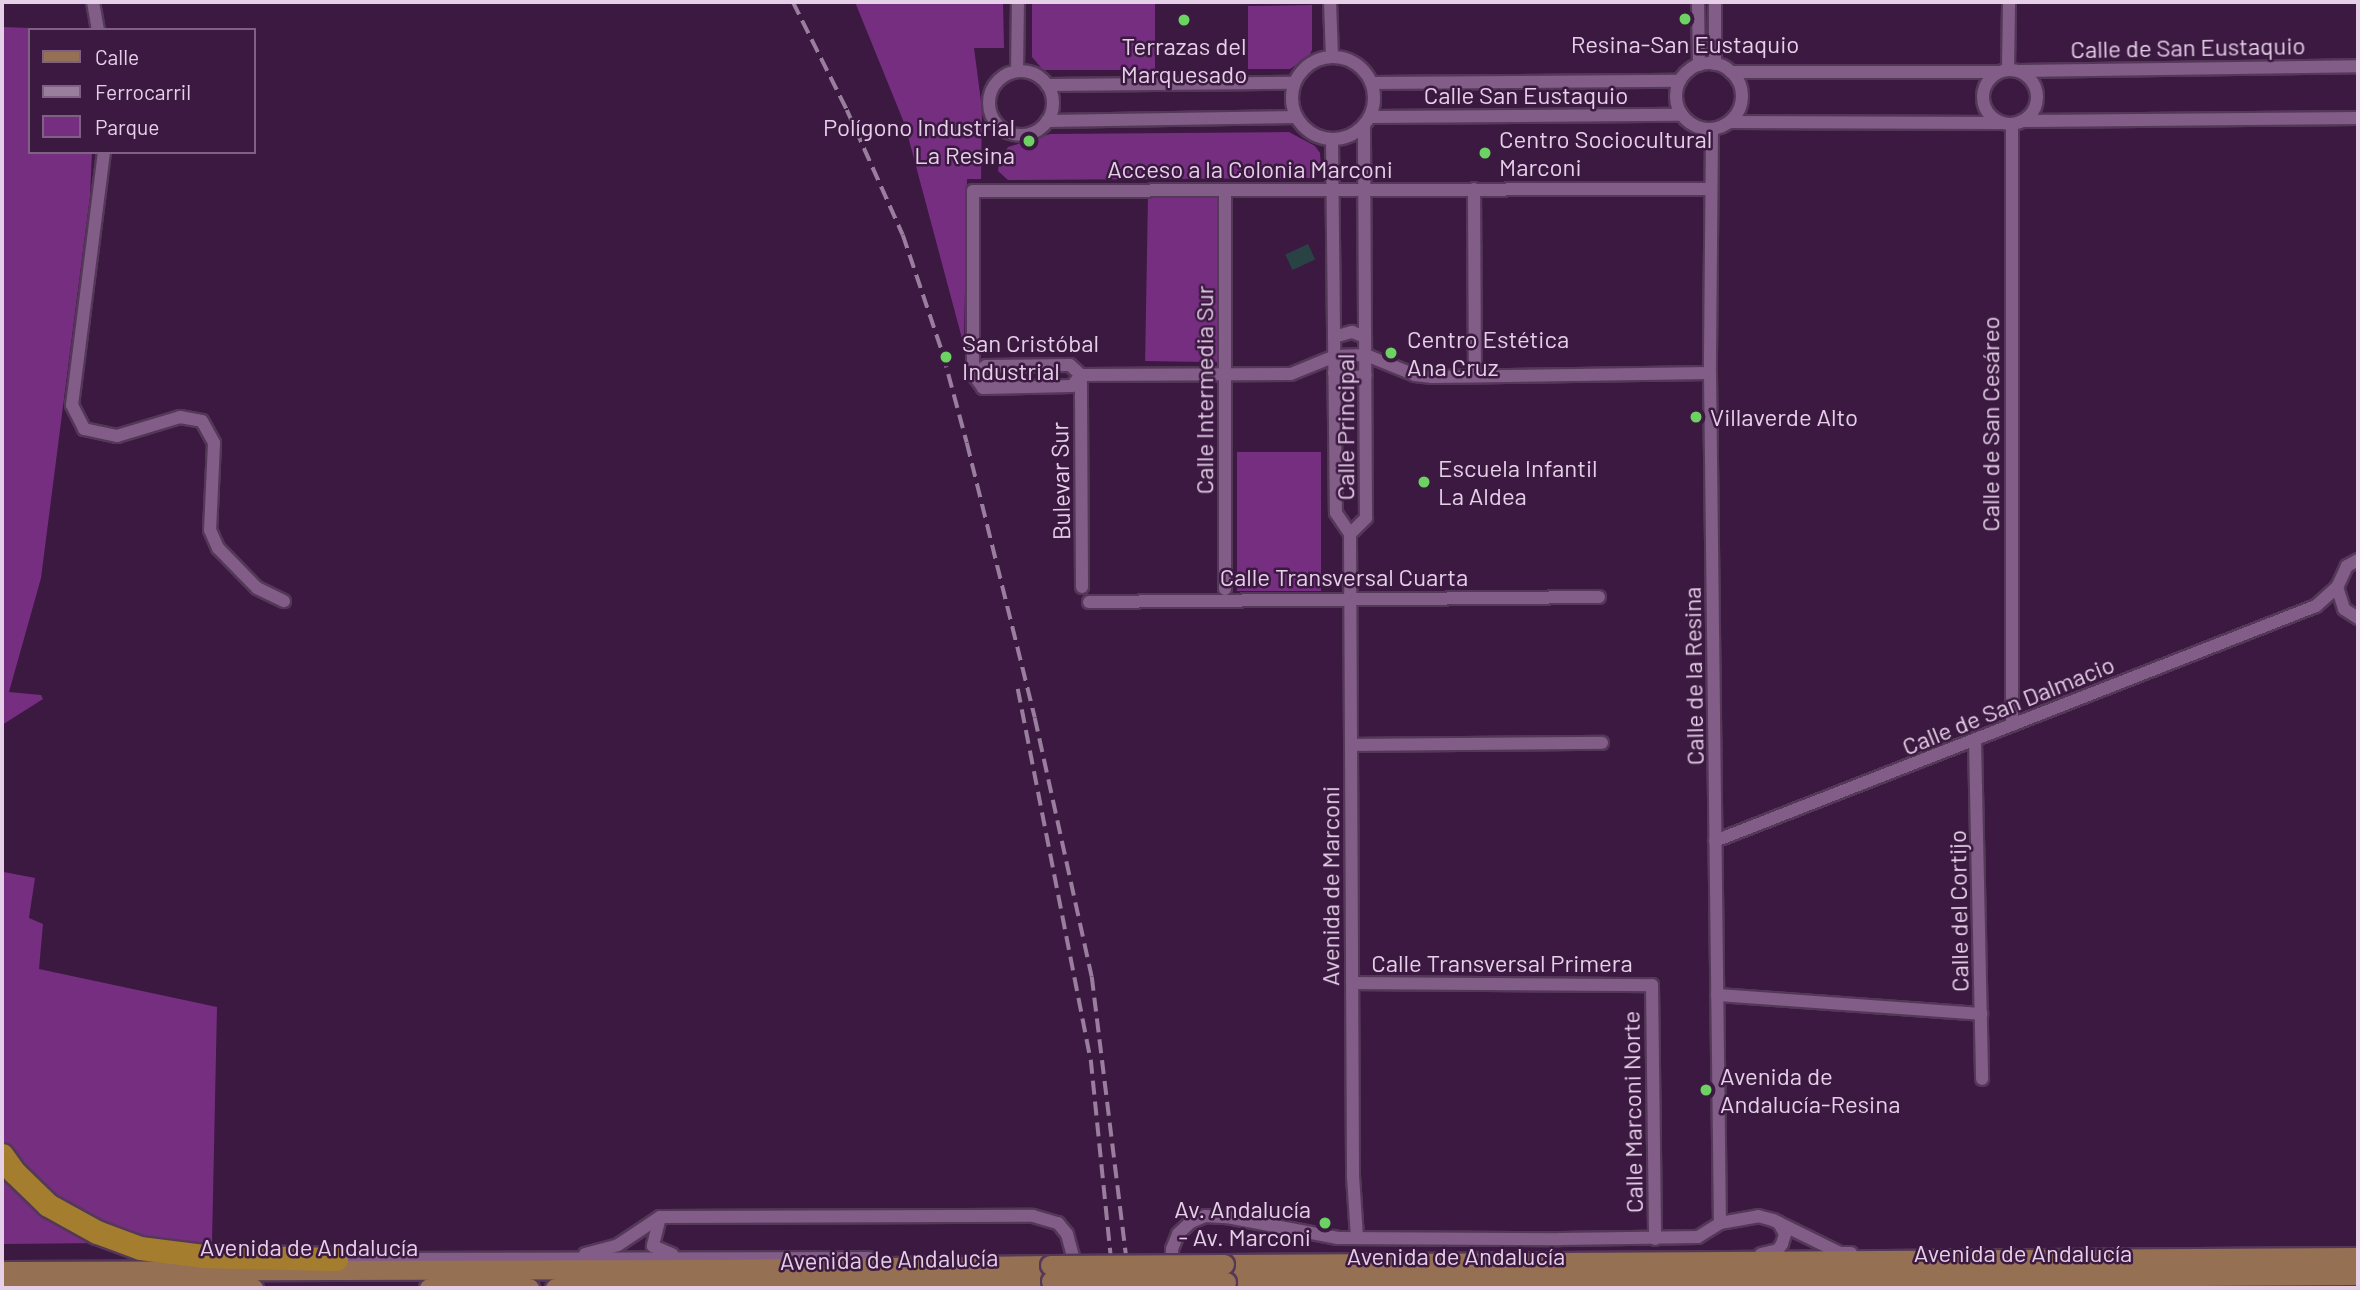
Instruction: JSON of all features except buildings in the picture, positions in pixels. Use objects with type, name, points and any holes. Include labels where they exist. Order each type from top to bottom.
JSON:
[{"type":"highway","points":[[2,1155],[22,1181],[48,1205],[97,1232],[140,1248],[204,1256],[336,1259]]},
{"type":"main road","name":"Avenida de Andalucía","points":[[1225,1273],[1667,1261],[2358,1257]]},
{"type":"main road","name":"Avenida de Andalucía","points":[[2,1272],[720,1269],[1225,1273],[1748,1284],[1922,1278],[2358,1275]]},
{"type":"main road","name":"Avenida de Andalucía","points":[[555,1288],[877,1284],[1050,1273]]},
{"type":"main road","name":"Avenida de Andalucía","points":[[2,1288],[253,1288]]},
{"type":"main road","name":"Avenida de Andalucía","points":[[429,1288],[529,1288]]},
{"type":"street","points":[[93,2],[97,28]]},
{"type":"street","points":[[1017,71],[1018,2]]},
{"type":"street","points":[[1331,2],[1332,57]]},
{"type":"street","points":[[1698,2],[1699,65]]},
{"type":"street","points":[[1715,2],[1715,64]]},
{"type":"street","points":[[2008,2],[2008,71]]},
{"type":"street","points":[[1332,57],[1356,64],[1371,83],[1374,100],[1367,121],[1344,138],[1332,140],[1318,137],[1306,130],[1296,117],[1292,103],[1294,83],[1306,67],[1318,60],[1332,57]]},
{"type":"street","points":[[1730,122],[1737,114],[1741,99],[1740,84],[1731,72],[1715,64],[1699,65],[1680,81],[1677,104],[1690,123],[1712,130],[1730,122],[2012,123],[2358,118]]},
{"type":"street","name":"Calle de San Eustaquio","points":[[1731,72],[2358,66]]},
{"type":"street","points":[[1017,71],[1038,76],[1047,85],[1052,102],[1047,121],[1038,130],[1016,135],[998,125],[990,115],[991,91],[1000,79],[1017,71]]},
{"type":"street","points":[[2008,71],[2028,76],[2037,95],[2031,115],[2012,123],[1992,117],[1983,98],[1984,88],[2008,71]]},
{"type":"street","name":"Calle San Eustaquio","points":[[1371,83],[1680,81]]},
{"type":"street","points":[[1047,85],[1294,83]]},
{"type":"street","name":"Calle San Eustaquio","points":[[1367,121],[1682,115]]},
{"type":"street","points":[[1047,121],[1296,117]]},
{"type":"street","name":"Calle Principal","points":[[1332,140],[1336,513],[1350,534],[1366,518],[1367,121]]},
{"type":"street","name":"Calle de San Cesáreo","points":[[2012,123],[2012,725]]},
{"type":"street","name":"Calle de la Resina","points":[[1712,130],[1710,373],[1720,1223]]},
{"type":"street","points":[[104,154],[72,405],[84,429],[117,436],[180,417],[202,421],[214,443],[210,530],[218,548],[257,588],[284,601]]},
{"type":"street","points":[[1474,189],[1475,376]]},
{"type":"street","name":"Acceso a la Colonia Marconi","points":[[973,374],[973,191],[1711,189]]},
{"type":"street","name":"Calle Intermedia Sur","points":[[1225,190],[1225,589]]},
{"type":"street","points":[[1335,337],[1352,332],[1365,337]]},
{"type":"street","points":[[1082,375],[1072,386],[983,388],[973,374],[986,366],[1070,365],[1082,375],[1291,374],[1335,356],[1366,355],[1415,374],[1475,376],[1710,373]]},
{"type":"street","points":[[1334,373],[1352,379],[1366,375]]},
{"type":"street","name":"Bulevar Sur","points":[[1082,375],[1082,587]]},
{"type":"street","name":"Avenida de Marconi","points":[[1350,534],[1352,983],[1357,1238]]},
{"type":"street","name":"Calle de San Dalmacio","points":[[1716,841],[2316,606],[2337,587],[2340,575],[2358,560]]},
{"type":"street","points":[[2337,587],[2344,609],[2358,618]]},
{"type":"street","name":"Calle Transversal Cuarta","points":[[1089,602],[1599,597]]},
{"type":"street","name":"Calle de San Dalmacio","points":[[2316,606],[2344,609]]},
{"type":"street","name":"Calle del Cortijo","points":[[1975,741],[1982,1079]]},
{"type":"street","points":[[1351,745],[1602,743]]},
{"type":"street","name":"Calle Transversal Primera","points":[[1352,983],[1652,985]]},
{"type":"street","name":"Calle Marconi Norte","points":[[1652,985],[1655,1239]]},
{"type":"street","points":[[1717,995],[1981,1014]]},
{"type":"street","points":[[568,1259],[618,1245],[660,1217],[1033,1216],[1058,1223],[1067,1234],[1073,1256],[1071,1288]]},
{"type":"street","name":"Avenida de Andalucía","points":[[1172,1288],[1172,1249],[1178,1234],[1191,1222],[1205,1216],[1227,1217],[1296,1231],[1357,1238],[1655,1239],[1698,1237],[1720,1223],[1758,1216],[1779,1223],[1840,1253],[2007,1253],[2033,1258]]},
{"type":"street","points":[[660,1217],[653,1246],[663,1253],[723,1258],[914,1258],[1050,1273]]},
{"type":"street","name":"Avenida de Andalucía","points":[[1667,1261],[1688,1255],[1760,1254],[1778,1250],[1785,1234],[1779,1223]]},
{"type":"street","name":"Avenida de Andalucía","points":[[2,1263],[723,1258]]},
{"type":"street","points":[[1889,1288],[1922,1278]]},
{"type":"street","points":[[853,1288],[877,1284]]},
{"type":"green space","points":[[855,2],[1003,2],[1004,48],[974,48],[982,109],[981,179],[967,179],[964,346],[905,125]]},
{"type":"green space","points":[[1032,2],[1155,2],[1155,70],[1043,70],[1032,57]]},
{"type":"green space","points":[[1312,5],[1312,50],[1309,56],[1290,69],[1248,69],[1248,6]]},
{"type":"green space","points":[[2,27],[31,28],[28,28],[28,154],[92,154],[90,196],[41,578],[9,692],[41,695],[43,699],[2,725]]},
{"type":"green space","points":[[1289,132],[1315,146],[1320,153],[1321,167],[1313,178],[1008,180],[998,171],[999,161],[1008,147],[1050,134]]},
{"type":"green space","points":[[1148,196],[1220,197],[1217,362],[1145,361]]},
{"type":"green space","points":[[1237,452],[1321,452],[1321,591],[1237,591]]},
{"type":"green space","points":[[2,868],[4,872],[35,878],[29,918],[43,924],[39,969],[217,1007],[212,1242],[2,1244]]},
{"type":"shaded area","points":[[1308,244],[1315,259],[1293,270],[1285,255]]},
{"type":"railway","points":[[793,2],[847,110],[903,235],[943,354],[967,443],[1035,718],[1092,977],[1130,1288]]},
{"type":"railway","points":[[1018,689],[1091,1060],[1114,1288]]},
{"type":"place","name":"Resina-San Eustaquio","points":[[1685,19]]},
{"type":"place","name":"Terrazas del Marquesado","points":[[1184,20]]},
{"type":"place","name":"Polígono Industrial La Resina","points":[[1029,141]]},
{"type":"place","name":"Centro Sociocultural Marconi","points":[[1485,153]]},
{"type":"place","name":"Centro Estética Ana Cruz","points":[[1391,353]]},
{"type":"place","name":"San Cristóbal Industrial","points":[[946,357]]},
{"type":"place","name":"Villaverde Alto","points":[[1696,417]]},
{"type":"place","name":"Escuela Infantil La Aldea","points":[[1424,482]]},
{"type":"place","name":"Avenida de Andalucía-Resina","points":[[1706,1090]]},
{"type":"place","name":"Av. Andalucía - Av. Marconi","points":[[1325,1223]]}]
